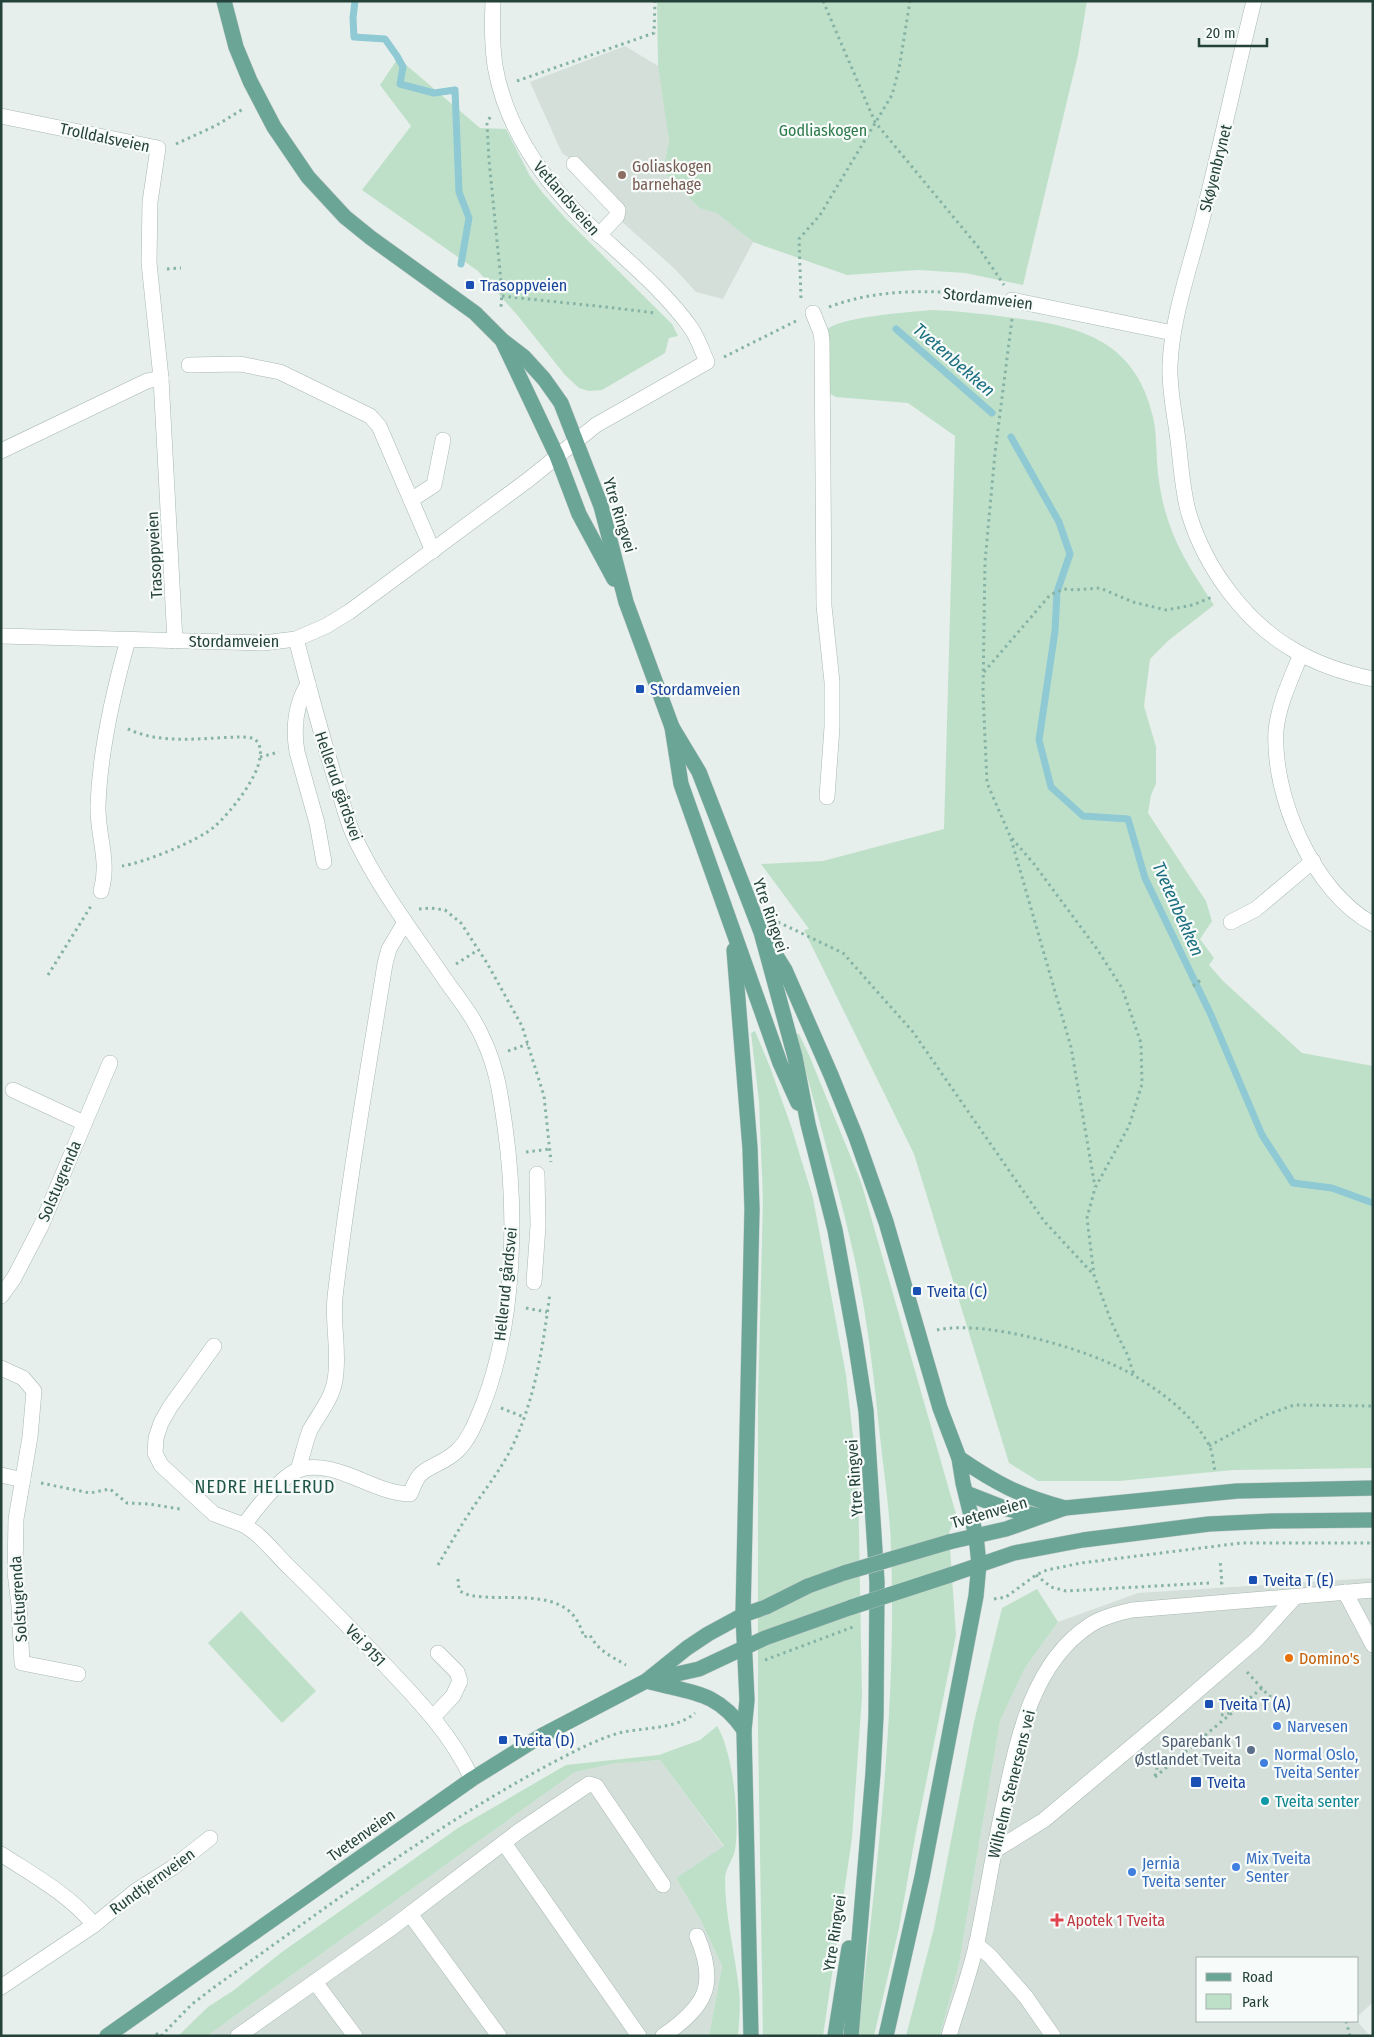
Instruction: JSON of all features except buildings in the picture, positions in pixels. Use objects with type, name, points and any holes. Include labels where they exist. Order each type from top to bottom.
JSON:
[{"type":"main road","points":[[224,1],[236,47],[259,100],[287,149],[308,178],[345,217],[394,255],[461,301],[502,340],[524,357],[561,403],[575,441]]},
{"type":"main road","points":[[502,340],[557,456]]},
{"type":"main road","name":"Ytre Ringvei","points":[[575,441],[601,506],[626,602],[672,727],[698,772],[761,932],[796,1057],[808,1124],[823,1177],[844,1275],[866,1411],[878,1582],[878,1648],[873,1773],[851,2036]]},
{"type":"main road","name":"Ytre Ringvei","points":[[557,456],[579,514],[626,602]]},
{"type":"main road","name":"Ytre Ringvei","points":[[672,727],[681,784],[780,1063],[808,1124]]},
{"type":"main road","points":[[733,929],[750,1148],[752,1209],[743,1615],[747,1700],[744,1730],[751,2036]]},
{"type":"main road","points":[[761,932],[785,970],[856,1137],[886,1222],[940,1408],[959,1458],[976,1536],[979,1564],[976,1596],[926,1857],[886,2036]]},
{"type":"main road","points":[[959,1458],[1006,1488],[1027,1497],[1065,1508]]},
{"type":"main road","name":"Tvetenveien","points":[[107,2036],[472,1779],[541,1736],[646,1681],[687,1648],[743,1615],[766,1607],[808,1586],[844,1573],[949,1542],[1006,1529],[1065,1508],[1238,1491],[1373,1488]]},
{"type":"main road","points":[[966,1493],[1000,1507],[1040,1516]]},
{"type":"main road","name":"Tvetenveien","points":[[646,1681],[699,1669],[765,1638],[979,1564],[1044,1546],[1209,1524],[1373,1520]]},
{"type":"main road","points":[[646,1681],[717,1701],[734,1716],[744,1730]]},
{"type":"main road","name":"Ytre Ringvei","points":[[835,2036],[868,1836]]},
{"type":"street","name":"Vetlandsveien","points":[[493,1],[495,64],[501,92],[526,150],[561,196],[599,235],[644,276],[682,317],[692,330],[707,362]]},
{"type":"street","name":"Skøyenbrynet","points":[[1173,334],[1254,1]]},
{"type":"street","name":"Trolldalsveien","points":[[1,116],[158,148]]},
{"type":"street","name":"Trasoppveien","points":[[158,148],[150,202],[149,263],[161,378],[176,641]]},
{"type":"street","points":[[574,164],[618,210],[617,216],[599,235]]},
{"type":"street","name":"Stordamveien","points":[[1012,300],[1173,334]]},
{"type":"street","points":[[814,313],[822,341],[824,606],[832,682],[832,727],[827,797]]},
{"type":"street","points":[[1173,334],[1170,366],[1184,490],[1196,532],[1216,572],[1250,615],[1272,635],[1301,654],[1334,669],[1373,679]]},
{"type":"street","name":"Stordamveien","points":[[1,636],[263,643],[296,639],[326,626],[349,612],[528,480],[596,425],[707,362]]},
{"type":"street","points":[[189,365],[240,364],[263,368],[292,378],[376,420],[433,551]]},
{"type":"street","points":[[1,451],[147,380],[161,378]]},
{"type":"street","points":[[411,500],[434,485],[442,440]]},
{"type":"street","name":"Hellerud gårdsvei","points":[[296,639],[325,749],[354,837],[405,922],[470,1015],[484,1041],[500,1092],[512,1197],[512,1256],[502,1333],[494,1370],[484,1402],[475,1423],[459,1450],[438,1465],[420,1474],[410,1494],[384,1491],[331,1470],[315,1468],[298,1470]]},
{"type":"street","points":[[101,891],[105,879],[106,866],[98,809],[99,781],[119,670],[128,640]]},
{"type":"street","points":[[1301,654],[1279,714],[1276,753],[1277,767],[1288,810],[1296,832],[1331,888],[1359,916],[1373,924]]},
{"type":"street","points":[[308,684],[302,693],[294,723],[295,737],[297,752],[322,841],[324,862]]},
{"type":"street","points":[[1231,922],[1256,909],[1313,861]]},
{"type":"street","points":[[214,1346],[166,1415],[156,1438],[155,1452],[161,1466],[214,1514],[244,1525],[258,1505],[287,1477],[298,1470],[310,1432],[329,1397],[335,1379],[337,1356],[334,1300],[351,1177],[385,964],[389,949],[405,922]]},
{"type":"street","name":"Solstugrenda","points":[[1,1296],[14,1278],[41,1226],[110,1063]]},
{"type":"street","points":[[13,1090],[84,1123]]},
{"type":"street","points":[[534,1282],[536,1258],[536,1174]]},
{"type":"street","points":[[512,1197],[537,1195]]},
{"type":"street","points":[[512,1256],[536,1258]]},
{"type":"street","name":"Solstugrenda","points":[[1,1368],[23,1378],[34,1391],[30,1436],[16,1519],[14,1572],[19,1606],[22,1663],[78,1674]]},
{"type":"street","points":[[1,1475],[23,1480]]},
{"type":"street","name":"Vei 9151","points":[[244,1525],[268,1544],[287,1566],[336,1612],[433,1717],[465,1762],[472,1779]]},
{"type":"street","name":"Wilhelm Stenersens vei","points":[[948,2036],[976,1944],[1012,1768],[1031,1702],[1056,1658],[1090,1625],[1116,1614],[1132,1610],[1373,1590]]},
{"type":"street","points":[[1345,1592],[1373,1645]]},
{"type":"street","points":[[994,1851],[1044,1820],[1167,1717],[1256,1640],[1295,1597]]},
{"type":"street","points":[[433,1717],[453,1696],[460,1681],[457,1672],[438,1653]]},
{"type":"street","points":[[238,2036],[410,1914],[504,1843],[582,1788],[592,1784],[596,1786],[663,1885]]},
{"type":"street","name":"Rundtjernveien","points":[[1,1987],[94,1925],[137,1890],[172,1868],[210,1838]]},
{"type":"street","points":[[504,1843],[639,2036]]},
{"type":"street","name":"Rundtjernveien","points":[[1,1854],[48,1885],[85,1914],[94,1925]]},
{"type":"street","points":[[410,1914],[498,2036]]},
{"type":"street","points":[[663,2036],[693,2010],[703,1996],[708,1984],[704,1954],[697,1936]]},
{"type":"street","points":[[976,1944],[990,1956],[1026,1997],[1053,2036]]},
{"type":"street","points":[[315,1982],[356,2036]]},
{"type":"path","points":[[501,307],[502,296],[487,124],[501,92],[654,33],[654,1]]},
{"type":"path","points":[[823,1],[875,122],[979,248],[998,274],[1012,300],[1009,347],[995,453],[985,562],[983,673],[987,783],[1010,836],[1071,1047],[1095,1188]]},
{"type":"path","points":[[801,298],[799,240],[820,214],[892,95],[899,69],[907,10],[910,1]]},
{"type":"path","name":"Trolldalsveien","points":[[158,148],[176,144],[196,135],[259,100]]},
{"type":"path","name":"Stordamveien","points":[[707,362],[737,351],[814,313],[854,299],[896,293],[950,292],[1012,300]]},
{"type":"path","points":[[502,296],[601,305],[682,317]]},
{"type":"path","points":[[983,673],[1050,595],[1064,589],[1100,588],[1133,602],[1166,610],[1193,605],[1213,597]]},
{"type":"path","points":[[106,866],[135,864],[200,836],[214,827],[253,778],[260,757],[258,742],[253,738],[166,739],[143,735],[110,720]]},
{"type":"path","points":[[260,757],[280,751]]},
{"type":"path","points":[[1010,836],[1034,864],[1097,949],[1122,988],[1142,1044],[1142,1084],[1129,1126],[1095,1188],[1087,1218],[1094,1275],[1134,1375]]},
{"type":"path","points":[[48,975],[101,891]]},
{"type":"path","points":[[777,921],[843,953],[849,959],[913,1032],[1044,1221],[1094,1275]]},
{"type":"path","points":[[441,974],[478,950]]},
{"type":"path","points":[[1193,986],[1202,979]]},
{"type":"path","points":[[508,1153],[550,1149]]},
{"type":"path","points":[[932,1331],[956,1328],[1021,1336],[1077,1352],[1134,1375],[1166,1397],[1198,1429],[1209,1446],[1214,1471]]},
{"type":"path","points":[[484,1402],[524,1417]]},
{"type":"path","points":[[1209,1446],[1266,1415],[1294,1406],[1373,1406]]},
{"type":"path","points":[[23,1480],[90,1493],[110,1489],[127,1503],[182,1509]]},
{"type":"path","points":[[992,1599],[1006,1597],[1036,1575],[1047,1570],[1080,1563],[1218,1546],[1276,1543],[1373,1543]]},
{"type":"path","points":[[1036,1575],[1051,1587],[1066,1591],[1179,1583],[1222,1583],[1220,1560]]},
{"type":"path","points":[[458,1579],[458,1590],[470,1595],[543,1599],[556,1603],[567,1609],[576,1618],[584,1637],[590,1635],[595,1645],[602,1651],[626,1665]]},
{"type":"path","points":[[1246,1672],[1270,1696],[1279,1699]]},
{"type":"path","points":[[1157,1768],[1155,1776],[1262,1688]]},
{"type":"path","points":[[159,2035],[191,2005],[213,1988],[451,1821],[505,1789],[593,1743],[633,1730],[677,1723],[690,1718],[702,1707]]},
{"type":"path","points":[[1221,1715],[1231,1713]]},
{"type":"path","points":[[1346,2022],[1350,2036]]},
{"type":"shaded area","name":"Goliaskogen barnehage","points":[[625,46],[658,66],[663,88],[669,140],[663,171],[699,208],[717,212],[753,242],[723,299],[696,292],[674,268],[621,221],[578,179],[568,157],[562,153],[530,82]]},
{"type":"shaded area","points":[[1373,1578],[1373,2002],[1359,2015],[1359,1957],[1196,1957],[1196,2022],[1358,2022],[1370,2036],[940,2036],[959,1964],[1000,1721],[1025,1668],[1058,1622],[1138,1593]]},
{"type":"shaded area","points":[[660,1760],[724,1847],[676,1878],[701,1921],[722,1966],[709,2036],[207,2036],[575,1772],[612,1764]]},
{"type":"green space","name":"Godliaskogen","points":[[657,1],[1087,1],[1078,55],[1023,285],[965,273],[918,270],[847,275],[753,242],[717,213],[699,208],[663,171],[669,140],[658,66]]},
{"type":"green space","points":[[398,58],[480,128],[506,129],[530,176],[542,192],[566,219],[672,324],[678,336],[669,338],[665,353],[602,390],[589,391],[579,388],[565,375],[518,316],[478,271],[362,190],[411,126],[380,85]]},
{"type":"green space","points":[[931,310],[1039,321],[1083,333],[1103,342],[1119,355],[1134,371],[1145,392],[1153,417],[1158,474],[1165,511],[1177,543],[1193,573],[1214,605],[1169,640],[1150,659],[1144,706],[1156,747],[1156,784],[1151,795],[1148,813],[1206,901],[1212,921],[1200,939],[1214,958],[1209,965],[1223,981],[1302,1053],[1373,1066],[1373,1468],[1233,1470],[1119,1481],[1038,1481],[1009,1463],[914,1154],[804,930],[809,929],[761,864],[823,861],[944,829],[955,436],[908,403],[836,397],[829,393],[827,330],[834,325],[859,318]]},
{"type":"green space","points":[[755,1031],[791,1126],[813,1198],[846,1375],[858,1480],[862,1696],[852,1838],[823,2036],[763,2036],[758,1732],[758,1401],[763,1200],[759,1101],[751,1033]]},
{"type":"green space","points":[[796,1034],[799,1034],[809,1055],[861,1182],[956,1514],[949,1533],[956,1635],[916,1832],[899,1928],[874,2036],[858,2036],[878,1854],[888,1732],[892,1610],[889,1521],[873,1369],[859,1278]]},
{"type":"green space","points":[[1037,1589],[1058,1622],[1025,1668],[1000,1721],[959,1964],[940,2036],[906,2036],[934,1928],[974,1722],[1002,1608]]},
{"type":"green space","points":[[241,1611],[316,1691],[282,1723],[208,1643]]},
{"type":"green space","points":[[717,1726],[723,1737],[727,1752],[736,1805],[735,1850],[725,1879],[727,1907],[740,1996],[738,2036],[709,2036],[722,1966],[701,1921],[676,1878],[724,1846],[660,1760],[612,1764],[575,1772],[207,2036],[178,2036],[208,2007],[234,1990],[282,1952],[458,1828],[566,1765],[659,1755],[700,1740]]},
{"type":"waterway","name":"Tvetenbekken","points":[[355,1],[353,18],[354,37],[385,39],[403,67],[400,84],[434,93],[455,90],[459,192],[469,218],[461,264]]},
{"type":"waterway","name":"Tvetenbekken","points":[[896,329],[992,413]]},
{"type":"waterway","name":"Tvetenbekken","points":[[1011,437],[1059,522],[1070,554],[1057,592],[1055,631],[1039,740],[1051,787],[1083,816],[1128,819],[1145,878],[1211,1015],[1262,1135],[1293,1183],[1332,1188],[1373,1203]]},
{"type":"place","name":"Goliaskogen barnehage","points":[[622,175]]},
{"type":"place","name":"Trasoppveien","points":[[470,285]]},
{"type":"place","name":"Stordamveien","points":[[640,689]]},
{"type":"place","name":"Tveita (C)","points":[[917,1291]]},
{"type":"place","name":"Tveita T (E)","points":[[1253,1580]]},
{"type":"place","name":"Domino's","points":[[1289,1658]]},
{"type":"place","name":"Tveita T (A)","points":[[1209,1704]]},
{"type":"place","name":"Narvesen","points":[[1277,1726]]},
{"type":"place","name":"Tveita (D)","points":[[503,1740]]},
{"type":"place","name":"Sparebank 1 Østlandet Tveita","points":[[1251,1750]]},
{"type":"place","name":"Normal Oslo, Tveita Senter","points":[[1264,1763]]},
{"type":"place","name":"Tveita","points":[[1196,1782]]},
{"type":"place","name":"Tveita senter","points":[[1265,1801]]},
{"type":"place","name":"Mix Tveita Senter","points":[[1236,1867]]},
{"type":"place","name":"Jernia Tveita senter","points":[[1132,1872]]},
{"type":"place","name":"Apotek 1 Tveita","points":[[1057,1920]]},
{"type":"district","name":"NEDRE HELLERUD","points":[[265,1487]]}]
